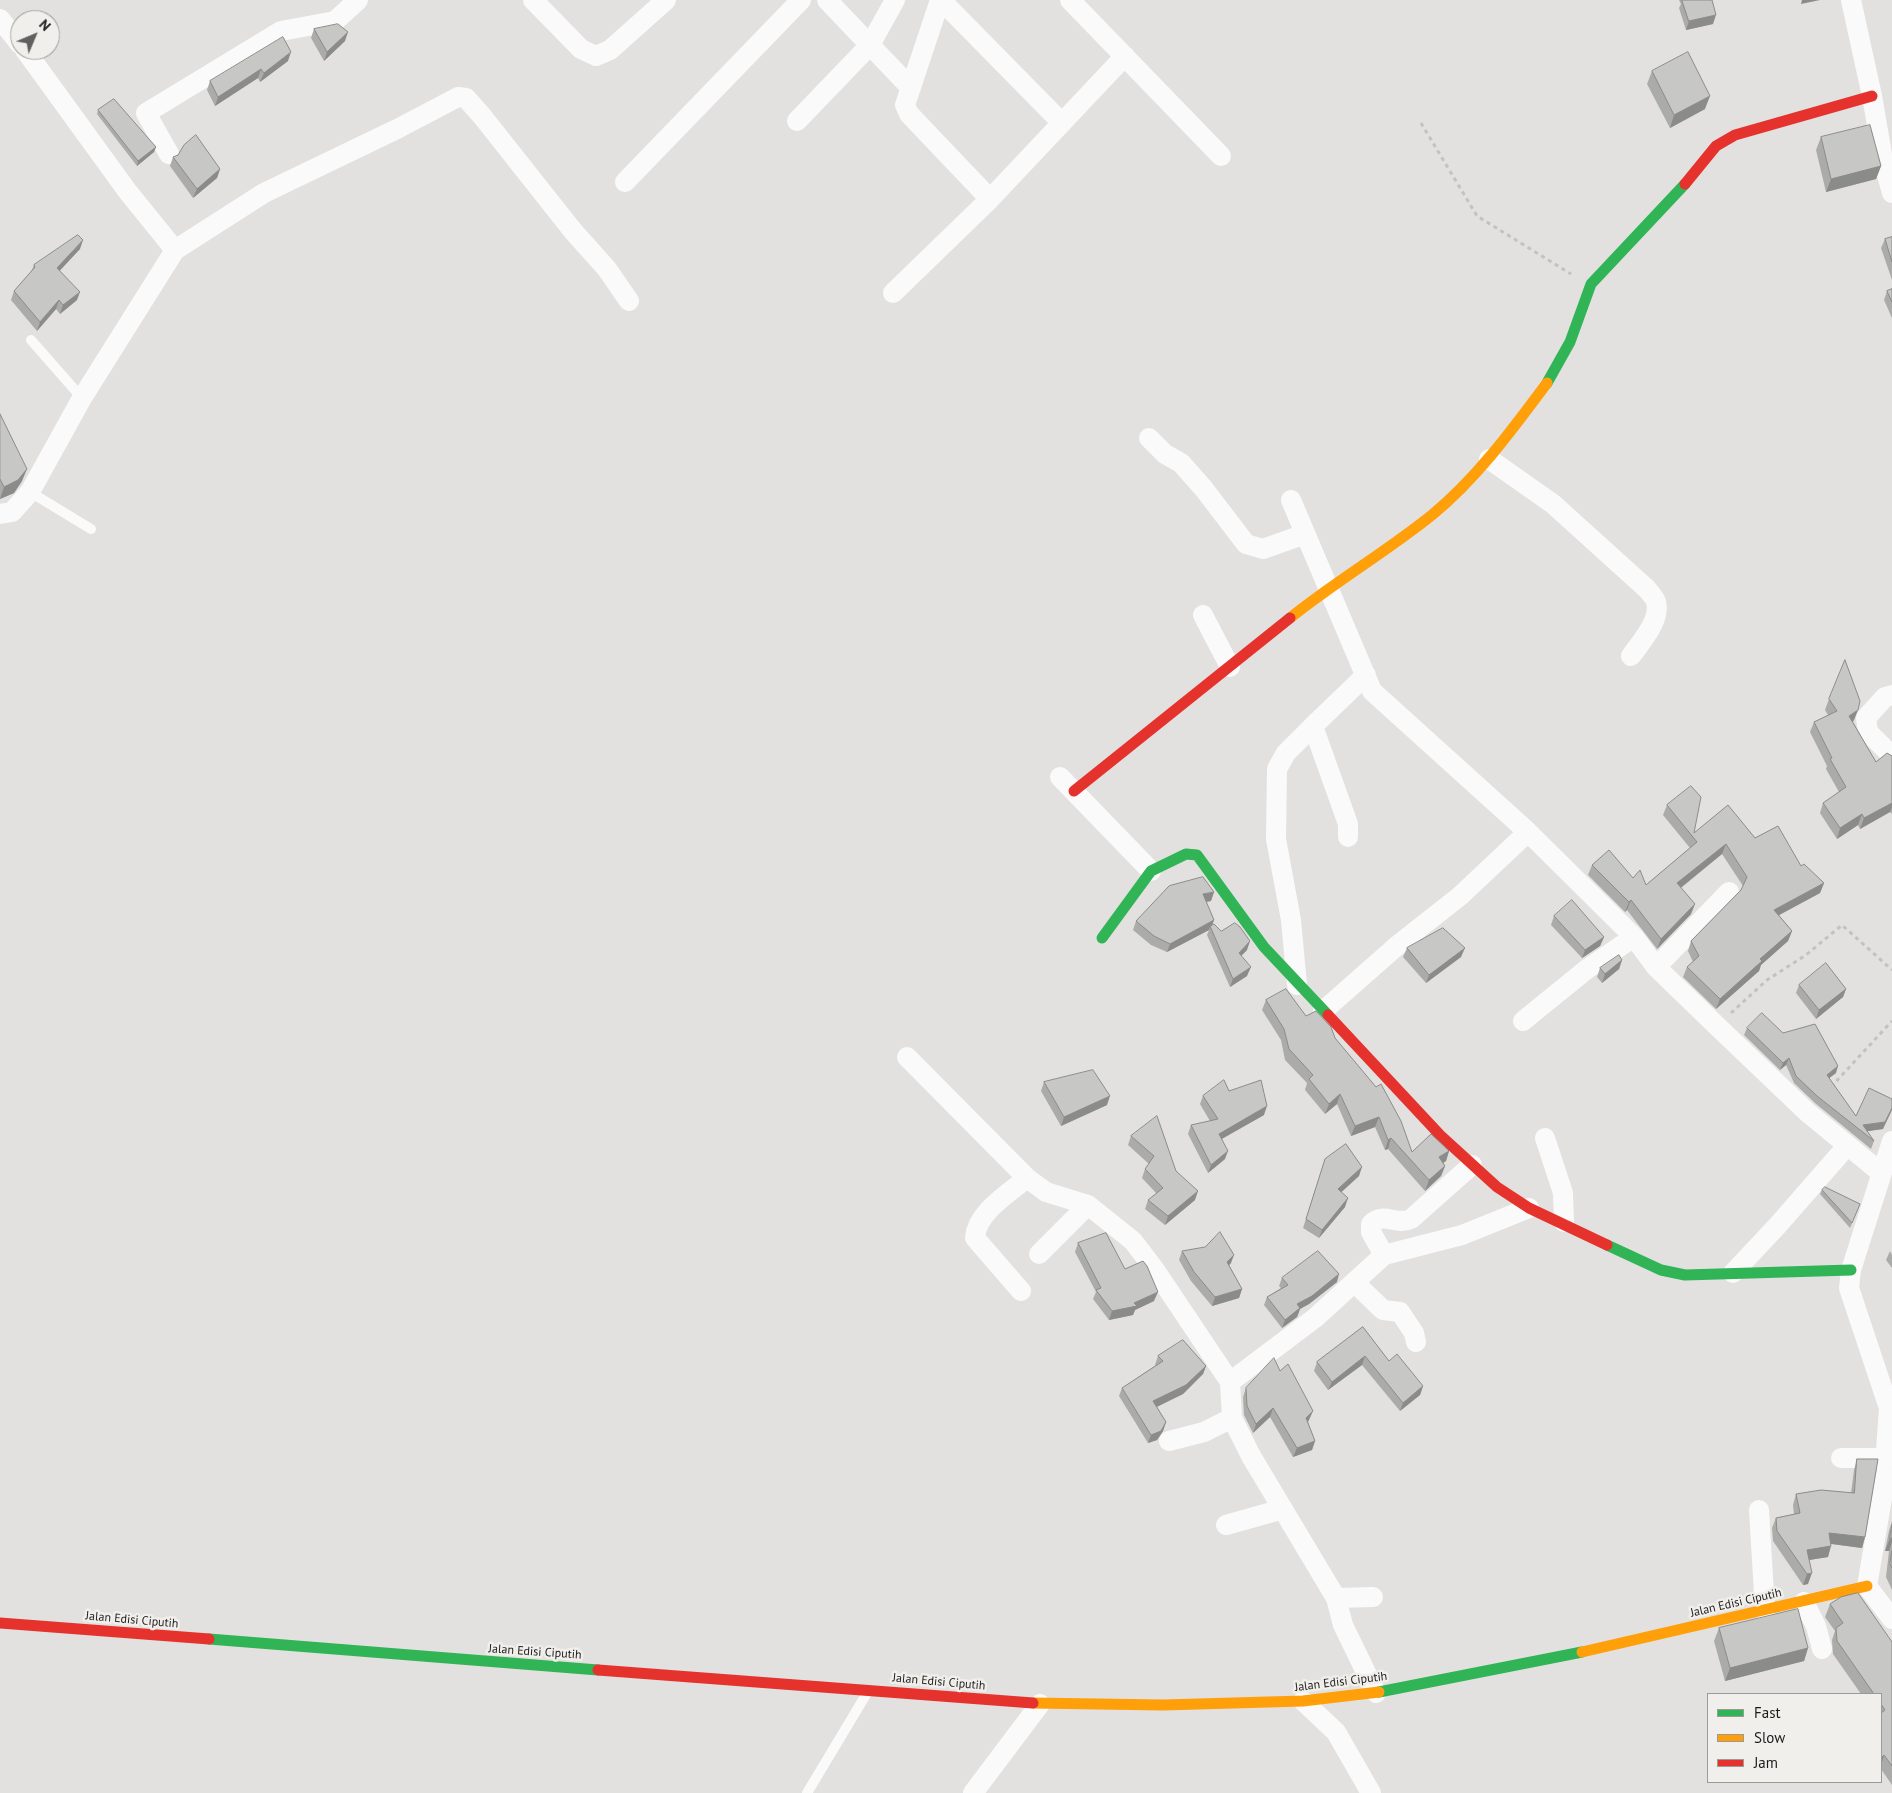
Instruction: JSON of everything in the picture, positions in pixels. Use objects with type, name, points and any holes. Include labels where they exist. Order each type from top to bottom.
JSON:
[{"type":"street","points":[[169,154],[146,113],[281,31],[335,21],[358,0]]},
{"type":"street","points":[[533,0],[581,49],[596,56],[610,50],[666,0]]},
{"type":"street","points":[[625,182],[802,0]]},
{"type":"street","points":[[827,0],[911,88]]},
{"type":"street","points":[[797,121],[870,45],[895,0]]},
{"type":"street","points":[[990,199],[909,114],[905,105],[941,0],[1062,123]]},
{"type":"street","points":[[1070,0],[1221,156]]},
{"type":"street","points":[[1851,0],[1887,157],[1892,193]]},
{"type":"street","points":[[0,20],[10,32]]},
{"type":"street","points":[[893,293],[990,199],[1125,56]]},
{"type":"street","points":[[32,60],[128,192],[175,250]]},
{"type":"street","points":[[0,514],[12,512],[30,492],[82,398],[175,250],[264,193],[464,96],[574,231],[607,268],[629,302]]},
{"type":"street","points":[[1074,792],[1328,587],[1362,567],[1433,514],[1489,459],[1550,379],[1570,342],[1591,284],[1680,190],[1716,146],[1735,135],[1872,96]]},
{"type":"street","points":[[1149,438],[1165,454],[1180,463],[1204,489],[1246,544],[1263,549],[1305,534]]},
{"type":"street","points":[[1489,459],[1553,504],[1647,589],[1656,601],[1657,613],[1645,637],[1631,656]]},
{"type":"street","points":[[1291,500],[1372,691],[1528,832],[1634,937],[1656,967],[1718,1027],[1847,1146],[1880,1172]]},
{"type":"street","points":[[1203,615],[1230,667]]},
{"type":"street","points":[[1297,985],[1291,920],[1276,839],[1276,769],[1286,753],[1366,675]]},
{"type":"street","points":[[1892,695],[1885,697],[1866,718],[1868,732],[1892,756]]},
{"type":"street","points":[[1313,726],[1348,824],[1348,838]]},
{"type":"street","points":[[1060,777],[1151,871]]},
{"type":"street","points":[[1323,1010],[1399,944],[1460,896],[1528,832]]},
{"type":"street","points":[[1102,938],[1151,871],[1186,854],[1197,855],[1264,948],[1297,985],[1323,1010],[1440,1135],[1498,1187],[1529,1208],[1564,1222],[1662,1270],[1685,1275],[1851,1270]]},
{"type":"street","points":[[1656,967],[1729,892]]},
{"type":"street","points":[[1523,1021],[1587,969],[1634,937]]},
{"type":"street","points":[[907,1057],[1027,1178],[1046,1192],[1088,1205],[1106,1218],[1138,1248],[1155,1270],[1230,1382],[1232,1418],[1336,1598],[1342,1625],[1376,1693]]},
{"type":"street","points":[[1545,1138],[1563,1193],[1564,1222]]},
{"type":"street","points":[[1892,1141],[1880,1172],[1851,1270],[1849,1288],[1853,1306],[1889,1408],[1886,1451],[1889,1458],[1867,1586],[1892,1619]]},
{"type":"street","points":[[1733,1273],[1847,1146]]},
{"type":"street","points":[[1384,1255],[1371,1232],[1371,1224],[1379,1218],[1400,1222],[1411,1219],[1472,1165]]},
{"type":"street","points":[[1021,1291],[975,1238],[975,1229],[981,1219],[1027,1178]]},
{"type":"street","points":[[1039,1254],[1088,1205]]},
{"type":"street","points":[[1230,1382],[1315,1318],[1384,1255],[1462,1236],[1529,1208]]},
{"type":"street","points":[[1354,1282],[1383,1310],[1400,1312],[1414,1333],[1416,1342]]},
{"type":"street","points":[[1169,1441],[1204,1432],[1232,1418]]},
{"type":"street","points":[[1841,1458],[1889,1458]]},
{"type":"street","points":[[1226,1525],[1283,1509]]},
{"type":"street","points":[[1759,1510],[1765,1611]]},
{"type":"street","name":"Jalan Edisi Ciputih","points":[[0,1623],[1040,1704],[1163,1705],[1303,1701],[1376,1693],[1567,1656],[1867,1586]]},
{"type":"street","points":[[1336,1598],[1373,1597]]},
{"type":"street","points":[[1804,1602],[1816,1626],[1822,1649]]},
{"type":"street","points":[[1303,1701],[1336,1732],[1371,1793]]},
{"type":"street","points":[[973,1793],[1040,1704]]},
{"type":"lane","points":[[30,340],[82,398]]},
{"type":"lane","points":[[30,492],[92,529]]},
{"type":"lane","points":[[807,1793],[869,1690]]},
{"type":"path","points":[[1421,123],[1477,216],[1570,274],[1591,284]]},
{"type":"path","points":[[1718,1027],[1767,980],[1806,955],[1842,925],[1892,970]]},
{"type":"path","points":[[1829,1089],[1892,1021]]},
{"type":"building","points":[[1682,0],[1712,0],[1716,15],[1689,21]]},
{"type":"building","points":[[338,24],[348,32],[327,52],[314,29]]},
{"type":"building","points":[[283,37],[291,52],[264,73],[261,69],[218,97],[210,81]]},
{"type":"building","points":[[1688,52],[1710,96],[1674,115],[1652,71]]},
{"type":"building","points":[[114,99],[156,147],[138,161],[98,110]]},
{"type":"building","points":[[1870,125],[1881,166],[1831,179],[1821,137]]},
{"type":"building","points":[[196,135],[220,169],[197,189],[173,157],[178,155],[184,145]]},
{"type":"building","points":[[78,235],[83,240],[57,268],[80,292],[63,305],[59,300],[40,322],[14,291],[35,267],[34,265]]},
{"type":"building","points":[[1892,237],[1892,262],[1885,239]]},
{"type":"building","points":[[1892,289],[1892,302],[1887,291]]},
{"type":"building","points":[[0,414],[27,469],[18,480],[4,487],[0,479]]},
{"type":"building","points":[[1845,660],[1860,701],[1858,710],[1849,716],[1876,762],[1887,753],[1892,756],[1892,803],[1864,818],[1862,814],[1840,828],[1823,803],[1846,787],[1830,759],[1832,758],[1814,722],[1837,711],[1829,699]]},
{"type":"building","points":[[1691,786],[1701,797],[1694,833],[1728,805],[1755,838],[1778,826],[1801,866],[1804,864],[1824,883],[1774,910],[1792,931],[1760,959],[1762,961],[1720,999],[1687,967],[1699,956],[1691,941],[1741,890],[1747,877],[1726,844],[1677,883],[1695,904],[1661,939],[1631,900],[1629,902],[1592,865],[1609,850],[1633,878],[1640,870],[1646,885],[1697,842],[1667,805]]},
{"type":"building","points":[[1203,877],[1214,892],[1203,894],[1214,920],[1170,944],[1154,936],[1136,921],[1169,886]]},
{"type":"building","points":[[1572,900],[1604,937],[1585,950],[1554,916]]},
{"type":"building","points":[[1235,923],[1250,941],[1239,953],[1251,967],[1233,979],[1210,926],[1214,924],[1221,931]]},
{"type":"building","points":[[1443,928],[1465,948],[1429,975],[1407,948]]},
{"type":"building","points":[[1619,955],[1622,960],[1605,974],[1600,968]]},
{"type":"building","points":[[1826,963],[1846,989],[1819,1010],[1799,985]]},
{"type":"building","points":[[1286,989],[1306,1016],[1316,1011],[1331,1027],[1335,1038],[1376,1087],[1381,1084],[1401,1121],[1412,1152],[1431,1134],[1449,1151],[1439,1157],[1445,1166],[1429,1180],[1391,1138],[1388,1140],[1379,1117],[1355,1126],[1340,1094],[1329,1104],[1309,1079],[1313,1075],[1289,1049],[1284,1029],[1266,1000]]},
{"type":"building","points":[[1762,1013],[1783,1033],[1815,1024],[1838,1066],[1827,1075],[1856,1116],[1869,1088],[1892,1099],[1892,1108],[1885,1122],[1863,1125],[1874,1141],[1817,1096],[1796,1076],[1789,1058],[1783,1063],[1747,1028]]},
{"type":"building","points":[[1093,1070],[1110,1096],[1064,1117],[1044,1082]]},
{"type":"building","points":[[1224,1080],[1229,1091],[1261,1080],[1267,1106],[1219,1134],[1228,1151],[1211,1165],[1191,1125],[1218,1119],[1203,1096]]},
{"type":"building","points":[[1157,1116],[1176,1171],[1198,1191],[1168,1216],[1148,1200],[1163,1188],[1145,1169],[1154,1156],[1131,1136]]},
{"type":"building","points":[[1346,1144],[1362,1167],[1338,1189],[1348,1198],[1322,1230],[1306,1219],[1325,1159]]},
{"type":"building","points":[[1825,1187],[1860,1204],[1852,1223],[1822,1190]]},
{"type":"building","points":[[1220,1232],[1234,1255],[1227,1262],[1242,1289],[1215,1297],[1194,1272],[1182,1251],[1205,1247]]},
{"type":"building","points":[[1106,1233],[1125,1269],[1143,1261],[1147,1266],[1158,1292],[1134,1303],[1137,1306],[1112,1311],[1096,1290],[1101,1288],[1078,1243]]},
{"type":"building","points":[[1318,1251],[1339,1274],[1312,1296],[1297,1304],[1300,1308],[1285,1320],[1267,1297],[1288,1285],[1282,1278]]},
{"type":"building","points":[[1363,1327],[1389,1361],[1397,1354],[1423,1386],[1403,1403],[1365,1356],[1332,1382],[1317,1362]]},
{"type":"building","points":[[1183,1340],[1206,1366],[1186,1385],[1153,1401],[1166,1422],[1161,1431],[1151,1435],[1122,1388],[1163,1361],[1158,1356]]},
{"type":"building","points":[[1274,1358],[1280,1371],[1288,1364],[1313,1411],[1306,1418],[1315,1441],[1297,1448],[1273,1408],[1256,1424],[1247,1406],[1246,1388]]},
{"type":"building","points":[[1857,1459],[1878,1459],[1865,1537],[1829,1533],[1831,1546],[1807,1550],[1812,1573],[1807,1574],[1777,1531],[1776,1518],[1800,1513],[1796,1494],[1821,1490],[1854,1493]]},
{"type":"building","points":[[1892,1551],[1892,1568],[1890,1564]]},
{"type":"building","points":[[1858,1593],[1892,1642],[1892,1766],[1884,1755],[1882,1757],[1882,1712],[1885,1710],[1882,1706],[1882,1693],[1873,1693],[1837,1641],[1836,1628],[1843,1623],[1830,1604],[1841,1597]]},
{"type":"building","points":[[1798,1609],[1808,1648],[1730,1668],[1719,1628]]},
{"type":"traffic: fast","points":[[1547,383],[1570,342],[1591,284],[1685,184]]},
{"type":"traffic: fast","points":[[1102,938],[1151,871],[1186,854],[1197,855],[1264,947],[1328,1015]]},
{"type":"traffic: fast","points":[[1607,1245],[1661,1270],[1685,1275],[1851,1270]]},
{"type":"traffic: fast","points":[[209,1639],[598,1670]]},
{"type":"traffic: fast","points":[[1379,1692],[1582,1652]]},
{"type":"traffic: slow","points":[[1290,618],[1415,529],[1448,501],[1493,453],[1547,383]]},
{"type":"traffic: slow","points":[[1582,1652],[1867,1586]]},
{"type":"traffic: slow","points":[[1033,1703],[1163,1705],[1303,1701],[1379,1692]]},
{"type":"traffic: jam","points":[[1685,184],[1716,146],[1735,135],[1872,96]]},
{"type":"traffic: jam","points":[[1074,791],[1290,618]]},
{"type":"traffic: jam","points":[[1328,1015],[1440,1135],[1497,1187],[1529,1208],[1607,1245]]},
{"type":"traffic: jam","points":[[0,1623],[209,1639]]},
{"type":"traffic: jam","points":[[598,1670],[1033,1703]]}]
